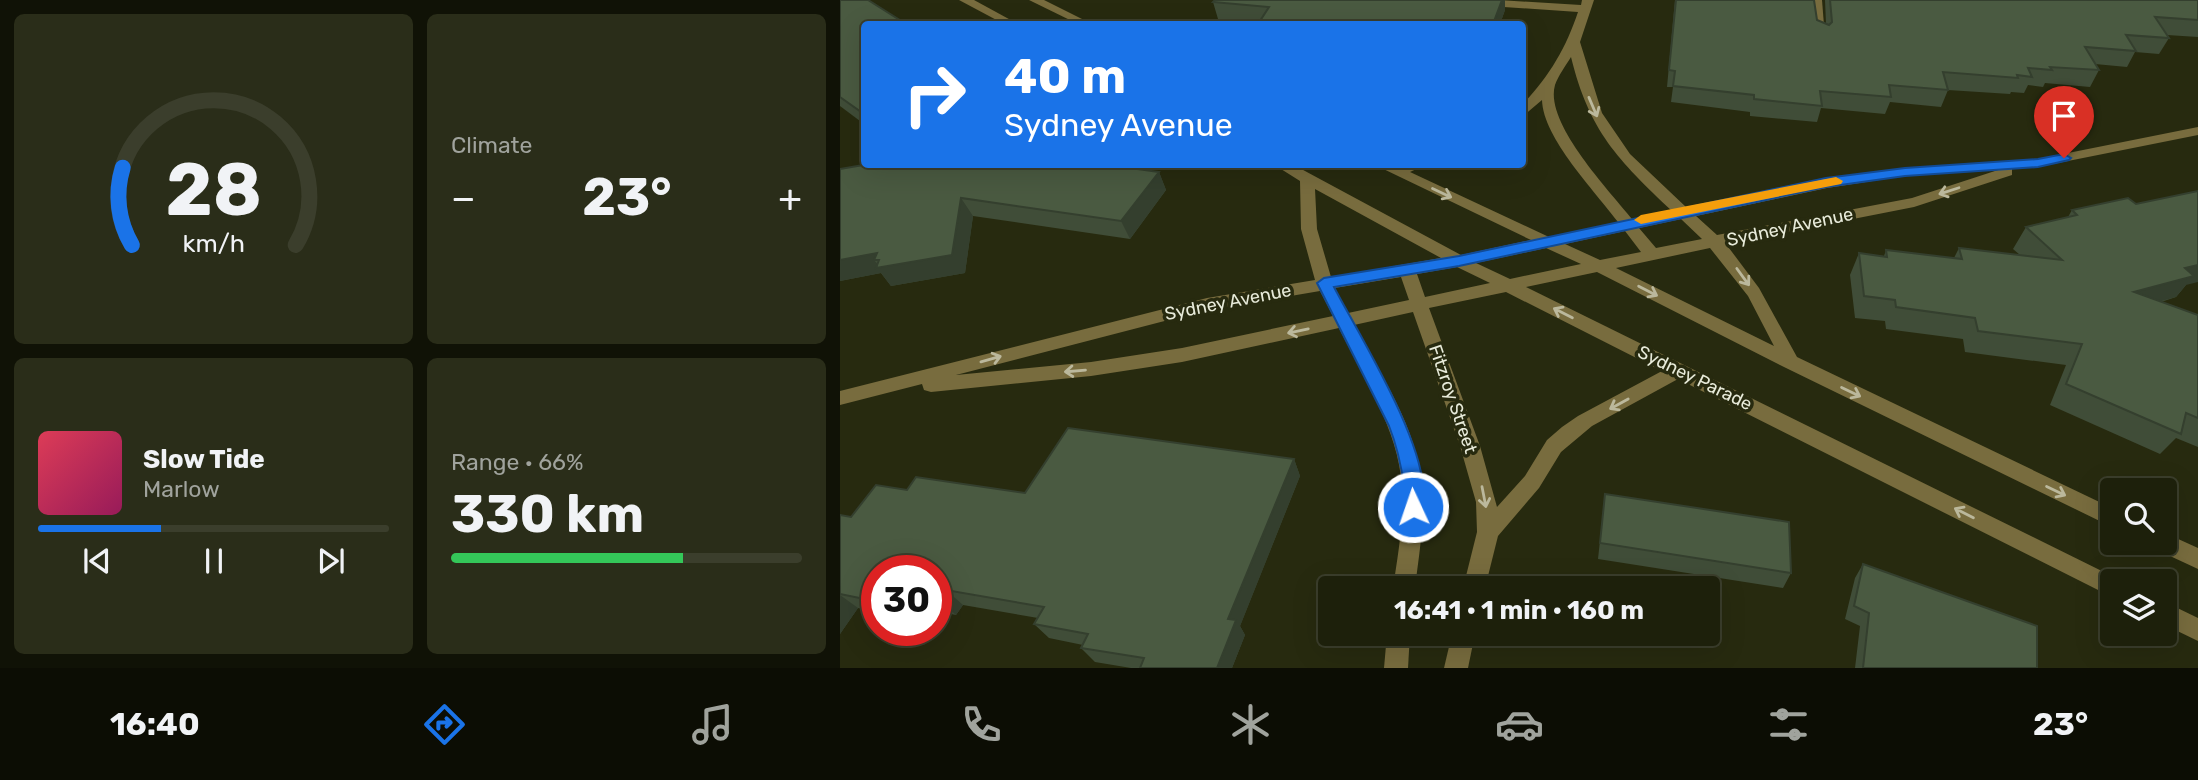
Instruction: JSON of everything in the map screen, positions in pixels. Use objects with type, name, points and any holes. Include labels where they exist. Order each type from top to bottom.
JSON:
[{"type":"street","points":[[965,0],[1006,21]]},
{"type":"street","points":[[1035,0],[1080,21]]},
{"type":"street","points":[[1444,0],[1587,5],[1574,42],[1548,86],[1526,109]]},
{"type":"street","points":[[1816,0],[1821,35]]},
{"type":"street","points":[[1574,42],[1588,95],[1601,125],[1627,156],[1714,243],[1766,309],[1790,362]]},
{"type":"street","points":[[1548,86],[1549,111],[1555,125],[1577,160],[1653,255]]},
{"type":"street","name":"Sydney Avenue","points":[[878,390],[1122,365],[1914,202],[2038,163],[2198,131]]},
{"type":"street","name":"Sydney Avenue","points":[[840,398],[1207,304],[1459,261],[1682,211],[1873,176],[2038,163]]},
{"type":"street","name":"Sydney Parade","points":[[1287,168],[1459,261],[2100,581]]},
{"type":"street","points":[[1388,168],[1601,267],[2100,512]]},
{"type":"street","points":[[1307,179],[1309,229],[1324,283],[1408,451],[1414,491],[1405,576]]},
{"type":"street","name":"Fitzroy Street","points":[[1407,270],[1479,474],[1486,502],[1488,532],[1477,576]]},
{"type":"street","name":"Fitzroy Street","points":[[1488,532],[1532,482],[1544,459],[1569,433],[1585,421],[1679,370]]},
{"type":"street","points":[[2177,549],[2198,559]]},
{"type":"street","points":[[2177,619],[2198,630]]},
{"type":"street","points":[[1396,668],[1398,646]]},
{"type":"street","points":[[1456,668],[1461,646]]},
{"type":"building","points":[[840,0],[868,0],[901,21],[861,21],[861,112],[840,97]]},
{"type":"building","points":[[1502,0],[1494,21],[1260,21],[1269,7],[1213,2]]},
{"type":"building","points":[[1676,0],[1814,0],[1817,20],[1829,25],[1832,22],[1830,0],[2198,0],[2198,20],[2155,17],[2169,38],[2126,35],[2136,51],[2085,47],[2099,70],[2028,68],[2032,77],[2017,75],[2018,78],[1943,72],[1948,90],[1889,85],[1891,97],[1820,91],[1822,106],[1754,99],[1754,95],[1673,86],[1675,71],[1669,70]]},
{"type":"building","points":[[861,165],[861,168],[1130,168],[1159,172],[1121,221],[961,198],[952,255],[876,268],[879,260],[874,260],[877,253],[840,260],[840,169]]},
{"type":"building","points":[[2198,191],[2198,265],[2185,268],[2194,276],[2134,292],[2198,315],[2198,418],[2186,413],[2181,434],[2066,384],[2082,344],[1978,331],[1975,318],[1896,307],[1895,300],[1864,296],[1859,253],[1887,257],[1886,250],[1962,259],[1959,248],[2062,260],[2026,227],[2077,215],[2072,210],[2128,198],[2136,204]]},
{"type":"building","points":[[1068,428],[1294,459],[1228,619],[1236,620],[1217,668],[1140,668],[1144,658],[1081,648],[1088,634],[1034,624],[1044,607],[952,591],[952,555],[861,555],[861,598],[840,594],[840,515],[851,517],[876,485],[907,490],[916,477],[1025,493]]},
{"type":"building","points":[[1605,494],[1789,522],[1791,573],[1600,543]]},
{"type":"building","points":[[1863,564],[2037,626],[2037,668],[1863,668],[1869,613],[1854,606]]},
{"type":"slow traffic","points":[[1641,220],[1836,181]]},
{"type":"route","points":[[1413,507],[1414,491],[1408,451],[1398,426],[1324,283],[1459,261],[1644,219],[1826,183],[1905,172],[2038,163],[2064,158]]}]
